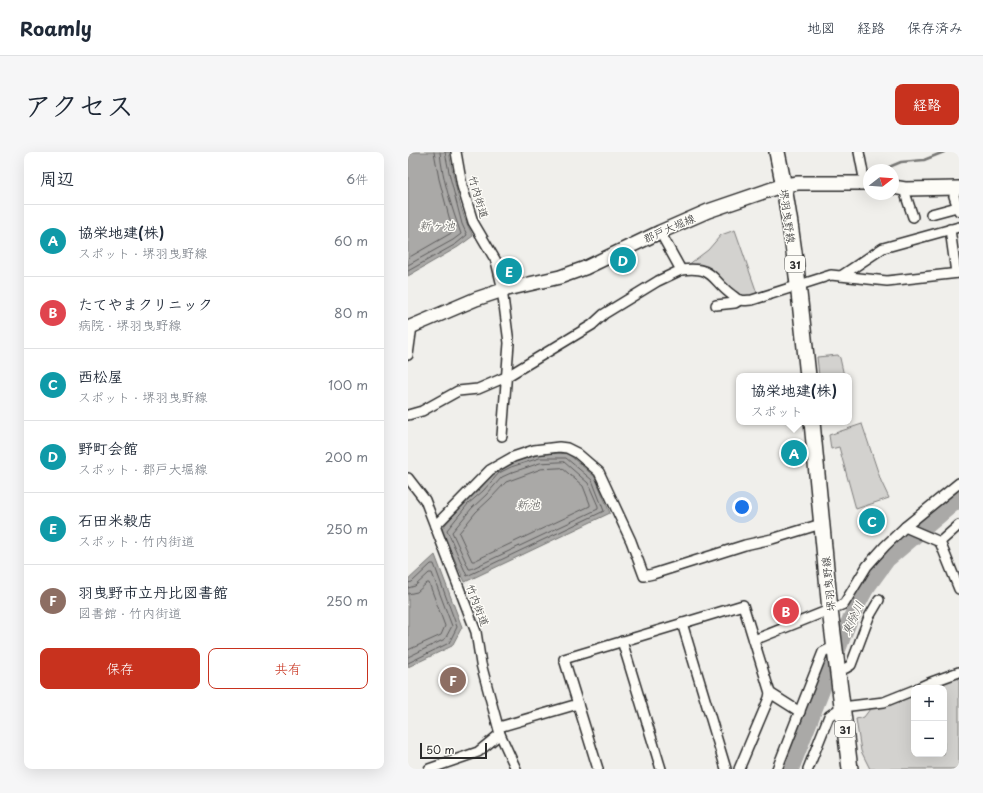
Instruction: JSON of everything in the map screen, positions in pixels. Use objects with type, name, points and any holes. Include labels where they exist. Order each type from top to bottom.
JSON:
[{"type":"main road","name":"堺羽曳野線","points":[[777,152],[784,186],[798,286],[808,373]]},
{"type":"main road","name":"郡戸大堀線","points":[[410,327],[476,299],[503,290],[560,277],[585,268],[708,211],[784,186],[798,183],[863,183]]},
{"type":"main road","points":[[899,188],[957,188]]},
{"type":"main road","name":"堺羽曳野線","points":[[812,425],[830,610],[831,644],[842,669],[840,690],[850,769]]},
{"type":"street","name":"竹内街道","points":[[456,152],[462,186],[473,222],[496,261],[503,290],[509,343],[502,436]]},
{"type":"street","points":[[859,152],[863,168]]},
{"type":"street","points":[[899,188],[906,196],[912,217]]},
{"type":"street","points":[[931,214],[958,210],[954,196],[957,188]]},
{"type":"street","points":[[716,305],[736,303],[740,300],[752,300],[831,275],[887,281],[957,273],[954,228],[883,248],[841,276]]},
{"type":"street","points":[[660,232],[681,270]]},
{"type":"street","points":[[408,415],[422,411],[458,391],[478,389],[506,376],[592,325],[604,314],[658,281],[681,270],[690,269],[707,272],[714,277],[728,292],[740,300]]},
{"type":"street","points":[[408,355],[410,327]]},
{"type":"street","points":[[435,526],[490,470],[513,457],[534,450],[559,447],[567,448],[577,453],[599,472],[631,541],[644,576],[744,545],[772,539],[822,524]]},
{"type":"street","name":"竹内街道","points":[[408,478],[425,500],[476,632],[481,664],[500,731],[516,769]]},
{"type":"street","points":[[754,640],[844,604],[867,566],[885,546],[905,527],[959,483]]},
{"type":"street","points":[[940,542],[959,525]]},
{"type":"street","points":[[905,527],[940,542],[959,589]]},
{"type":"street","points":[[842,669],[851,665],[869,617],[879,600]]},
{"type":"street","points":[[598,769],[564,659],[743,605],[770,693],[770,698],[739,769]]},
{"type":"street","points":[[682,623],[726,769]]},
{"type":"street","points":[[622,641],[661,769]]},
{"type":"street","points":[[777,769],[823,652],[831,644]]},
{"type":"street","points":[[925,685],[959,672]]},
{"type":"street","points":[[808,769],[829,716],[842,708],[884,702],[911,691]]},
{"type":"street","points":[[770,693],[800,712]]},
{"type":"street","points":[[429,769],[478,752],[500,731],[578,704]]},
{"type":"shaded area","points":[[735,230],[758,296],[738,296],[688,265],[708,250],[721,235]]},
{"type":"shaded area","points":[[838,355],[843,373],[819,373],[817,357]]},
{"type":"shaded area","points":[[862,424],[881,481],[889,498],[856,509],[839,447],[831,449],[829,435]]},
{"type":"shaded area","points":[[959,674],[959,768],[870,769],[861,751],[856,719],[864,717],[870,709],[911,695],[911,757],[947,757],[947,685],[935,685]]},
{"type":"water","name":"新ヶ池","points":[[408,152],[449,152],[461,206],[473,236],[458,247],[408,276]]},
{"type":"water","name":"新池","points":[[567,453],[595,477],[610,513],[465,582],[441,530],[465,501],[480,489],[496,470],[539,454]]},
{"type":"water","points":[[435,555],[462,627],[452,646],[408,667],[408,580]]},
{"type":"waterway","points":[[896,164],[901,162],[924,160],[944,152]]},
{"type":"waterway","name":"東除川","points":[[791,769],[850,619],[866,589],[887,560],[959,499]]},
{"type":"place","name":"野町会館","points":[[623,260]]},
{"type":"place","name":"石田米穀店","points":[[509,271]]},
{"type":"place","name":"協栄地建(株)","points":[[794,453]]},
{"type":"place","name":"西松屋","points":[[872,521]]},
{"type":"place","name":"たてやまクリニック","points":[[786,611]]},
{"type":"place","name":"羽曳野市立丹比図書館","points":[[453,680]]}]
